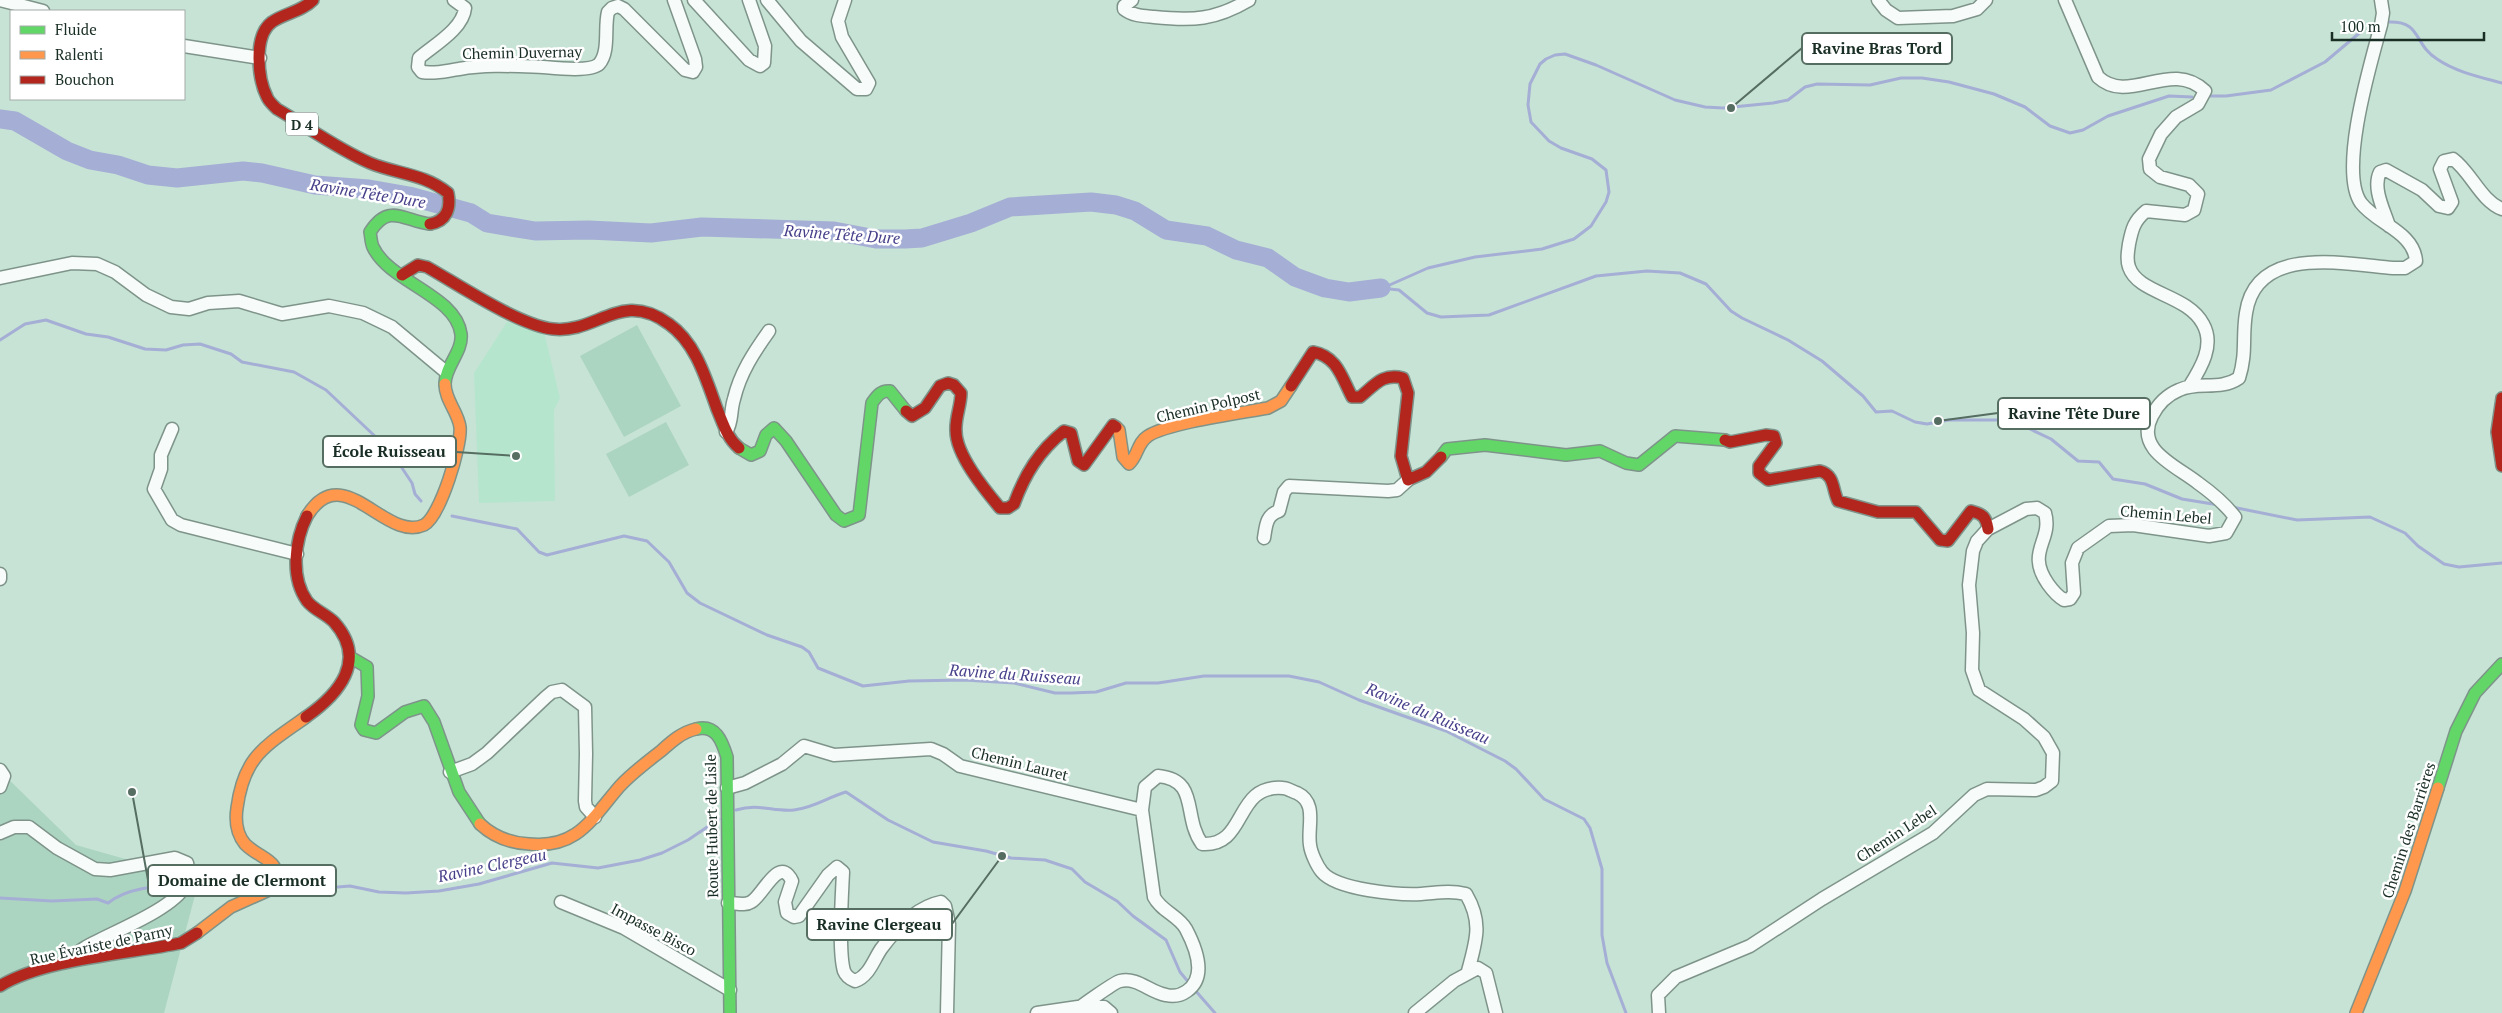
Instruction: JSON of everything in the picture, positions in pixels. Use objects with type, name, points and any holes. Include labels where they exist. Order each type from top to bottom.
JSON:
[{"type":"street","points":[[0,0],[40,10]]},
{"type":"street","name":"D 4","points":[[313,0],[300,10],[275,20],[266,28],[261,41],[260,58],[262,84],[267,100],[277,109],[371,163],[436,184],[448,194],[450,202],[447,214],[441,221],[432,225],[391,214],[378,220],[370,232],[372,247],[402,275],[445,309],[456,321],[461,334],[459,347],[446,372]]},
{"type":"street","name":"Chemin Duvernay","points":[[454,0],[465,8],[464,15],[460,23],[419,58],[418,67],[422,72],[437,74],[459,68],[508,66],[572,68],[596,66],[601,62],[604,54],[608,12],[618,6],[624,9],[685,70],[693,72],[696,67],[695,59],[674,0]]},
{"type":"street","points":[[694,0],[749,60],[760,66],[764,63],[765,46],[749,0]]},
{"type":"street","points":[[766,0],[801,40],[857,89],[862,90],[866,89],[869,83],[846,45],[838,22],[844,0]]},
{"type":"street","points":[[1132,0],[1124,6],[1124,9],[1132,14],[1187,21],[1222,12],[1249,0]]},
{"type":"street","points":[[1878,0],[1886,10],[1898,18],[1953,16],[1977,9],[1986,0]]},
{"type":"street","points":[[2065,0],[2098,77],[2106,84],[2122,88],[2170,78],[2198,85],[2204,91],[2198,104],[2176,117],[2162,134],[2149,159],[2150,169],[2160,177],[2188,185],[2198,194],[2194,210],[2185,214],[2146,211],[2133,225],[2127,257],[2129,268],[2144,284],[2188,305],[2197,314],[2206,329],[2209,340],[2206,354],[2201,368],[2188,387]]},
{"type":"street","name":"Chemin Lebel","points":[[1659,1013],[1658,995],[1676,977],[1750,946],[1822,899],[1933,833],[1974,795],[1987,789],[2036,790],[2044,787],[2052,780],[2054,753],[2044,737],[2024,719],[1979,690],[1972,670],[1973,633],[1969,585],[1975,546],[1988,529],[2026,509],[2037,508],[2045,513],[2048,522],[2037,560],[2042,576],[2057,597],[2064,600],[2070,599],[2074,593],[2072,562],[2078,548],[2109,526],[2133,525],[2209,536],[2226,533],[2235,517],[2231,511],[2197,482],[2170,465],[2154,451],[2147,436],[2148,423],[2156,408],[2167,396],[2188,387],[2222,385],[2238,378],[2245,356],[2246,313],[2253,291],[2269,276],[2286,265],[2305,262],[2404,268],[2416,261],[2416,252],[2410,242],[2390,228],[2361,203],[2352,184],[2357,122],[2381,25],[2383,13],[2381,0]]},
{"type":"street","points":[[185,46],[260,58]]},
{"type":"street","points":[[2390,228],[2379,196],[2377,178],[2380,172],[2386,170],[2422,190],[2439,206],[2448,208],[2452,202],[2440,169],[2444,161],[2453,159],[2461,165],[2489,201],[2502,209]]},
{"type":"street","points":[[0,278],[72,263],[98,264],[116,272],[146,296],[171,307],[189,309],[208,303],[240,302],[282,314],[329,306],[363,313],[392,327],[446,372],[445,390],[456,413],[460,428],[458,449],[432,518],[424,526],[414,529],[401,526],[360,501],[344,496],[326,497],[314,505],[303,522],[297,554],[297,573],[300,591],[309,604],[332,620],[342,634],[350,657]]},
{"type":"street","name":"Chemin Polpost","points":[[402,275],[418,265],[427,267],[509,314],[554,329],[570,329],[608,314],[625,310],[642,312],[658,317],[676,328],[699,364],[726,432],[737,447],[751,455],[760,451],[764,435],[768,430],[774,428],[786,441],[836,515],[844,521],[851,520],[859,515],[872,403],[877,395],[884,391],[891,392],[897,397],[906,414],[912,416],[925,408],[927,401],[940,386],[946,383],[953,384],[962,393],[956,434],[958,442],[979,483],[1000,508],[1008,508],[1014,504],[1037,455],[1046,444],[1064,431],[1071,433],[1078,461],[1084,465],[1113,425],[1119,430],[1123,457],[1129,464],[1135,459],[1140,444],[1147,436],[1164,429],[1268,408],[1281,401],[1313,352],[1329,355],[1336,362],[1352,397],[1360,397],[1376,381],[1385,377],[1394,375],[1403,378],[1408,393],[1401,456],[1408,480]]},
{"type":"street","points":[[726,432],[732,424],[733,400],[747,363],[770,330]]},
{"type":"street","points":[[2502,398],[2497,427],[2498,455],[2502,466]]},
{"type":"street","points":[[172,430],[161,455],[161,469],[154,489],[172,520],[180,525],[297,554]]},
{"type":"street","points":[[1264,538],[1268,519],[1272,513],[1278,511],[1284,492],[1289,486],[1397,490],[1408,480],[1420,477],[1447,449],[1488,445],[1523,451],[1566,455],[1601,451],[1611,453],[1622,463],[1639,465],[1675,436],[1721,438],[1730,442],[1766,435],[1774,436],[1776,443],[1760,466],[1759,473],[1768,480],[1820,471],[1827,472],[1832,476],[1835,496],[1838,501],[1878,512],[1916,512],[1940,540],[1948,541],[1965,516],[1971,511],[1980,513],[1986,518],[1988,529]]},
{"type":"street","points":[[0,574],[0,579]]},
{"type":"street","name":"Route Hubert de Lisle","points":[[350,657],[366,667],[370,685],[369,698],[361,725],[364,730],[369,733],[376,733],[406,712],[418,706],[424,706],[434,721],[450,772],[463,801],[483,827],[504,840],[557,843],[576,835],[595,817],[620,787],[676,737],[688,730],[705,727],[717,732],[724,744],[726,757],[730,1013]]},
{"type":"street","name":"Rue Évariste de Parny","points":[[0,986],[22,976],[62,965],[181,943],[195,936],[234,906],[270,892],[278,886],[280,875],[274,864],[246,844],[240,836],[235,820],[239,792],[250,762],[260,752],[336,693],[349,674],[350,657]]},
{"type":"street","name":"Chemin des Barrières","points":[[2356,1013],[2405,891],[2456,731],[2476,693],[2502,664]]},
{"type":"street","points":[[450,772],[472,764],[552,692],[562,690],[585,707],[585,801],[586,807],[595,817]]},
{"type":"street","name":"Chemin Lauret","points":[[727,788],[745,783],[782,764],[804,746],[834,755],[931,749],[943,754],[960,766],[1142,810]]},
{"type":"street","points":[[0,770],[4,776],[0,787]]},
{"type":"street","points":[[1076,1010],[1117,981],[1132,980],[1165,995],[1180,996],[1195,986],[1200,974],[1186,928],[1157,903],[1154,897],[1142,810],[1145,787],[1158,776],[1172,777],[1184,786],[1196,835],[1202,844],[1215,845],[1225,839],[1234,829],[1245,806],[1260,792],[1283,788],[1302,796],[1311,810],[1310,845],[1323,872],[1336,883],[1395,892],[1419,894],[1454,891],[1466,894],[1472,905],[1478,932],[1468,971]]},
{"type":"street","points":[[0,833],[14,828],[29,827],[57,848],[95,869],[110,870],[175,858],[188,863],[189,871],[186,886],[178,896],[115,934],[87,946],[62,965]]},
{"type":"street","points":[[728,903],[748,904],[754,901],[775,874],[780,872],[787,874],[792,881],[785,902],[787,913],[794,917],[798,916],[828,875],[837,867],[840,868],[843,872],[842,934],[844,970],[848,978],[855,981],[866,975],[882,948],[902,924],[923,909],[941,902],[945,906],[949,924],[946,1013]]},
{"type":"street","name":"Impasse Bisco","points":[[561,902],[624,928],[730,990]]},
{"type":"street","points":[[1415,1013],[1468,971],[1478,968],[1486,973],[1496,1013]]},
{"type":"street","points":[[1037,1013],[1104,1006],[1111,1013]]},
{"type":"shaded area","points":[[507,322],[544,332],[560,398],[554,410],[555,501],[479,503],[474,373]]},
{"type":"shaded area","points":[[637,325],[681,406],[624,437],[580,356]]},
{"type":"shaded area","points":[[666,422],[689,465],[629,497],[606,454]]},
{"type":"shaded area","points":[[0,771],[76,845],[199,880],[164,1013],[0,1013]]},
{"type":"waterway","points":[[2389,22],[2407,25],[2416,34],[2429,53],[2444,64],[2468,74],[2502,83]]},
{"type":"waterway","points":[[2206,96],[2226,96],[2271,90],[2325,62],[2363,30]]},
{"type":"waterway","points":[[1385,287],[1428,268],[1475,257],[1542,249],[1574,239],[1591,226],[1606,202],[1609,192],[1606,170],[1592,159],[1561,148],[1549,141],[1531,122],[1528,105],[1530,84],[1540,64],[1555,55],[1565,54],[1596,65],[1675,100],[1705,107],[1723,108],[1788,100],[1805,87],[1817,84],[1870,85],[1901,78],[1922,78],[1949,82],[1994,94],[2025,107],[2050,126],[2070,133],[2083,130],[2108,116],[2169,96],[2192,97]]},
{"type":"waterway","name":"Ravine Tête Dure","points":[[0,119],[15,121],[67,151],[90,160],[118,165],[148,175],[177,178],[243,171],[262,173],[315,185],[369,189],[409,196],[471,213],[487,223],[535,231],[589,230],[651,233],[702,227],[834,231],[876,239],[905,239],[922,238],[971,223],[1010,207],[1091,202],[1116,205],[1135,211],[1166,230],[1207,236],[1236,250],[1268,258],[1295,277],[1325,288],[1349,292],[1381,288]]},
{"type":"waterway","name":"Ravine Tête Dure","points":[[1381,288],[1399,290],[1427,313],[1441,317],[1489,315],[1596,276],[1647,271],[1680,273],[1706,284],[1731,311],[1742,318],[1788,340],[1822,361],[1863,396],[1876,412],[1892,411],[1915,422],[1927,424],[1949,420],[2011,420],[2051,439],[2078,461],[2099,462],[2113,479],[2145,484],[2182,499],[2219,505]]},
{"type":"waterway","name":"Ravine du Ruisseau","points":[[0,340],[25,324],[46,320],[86,334],[108,337],[145,349],[166,350],[183,345],[200,344],[231,354],[242,362],[294,372],[326,390],[379,440],[394,456],[412,483],[415,494],[421,501]]},
{"type":"waterway","name":"Ravine Tête Dure","points":[[2232,507],[2297,520],[2370,517],[2405,533],[2418,546],[2444,564],[2459,567],[2502,563]]},
{"type":"waterway","name":"Ravine du Ruisseau","points":[[452,516],[517,529],[539,552],[547,555],[624,536],[647,541],[669,562],[687,593],[700,603],[767,635],[802,647],[809,652],[818,668],[863,686],[909,681],[964,680],[1014,683],[1055,693],[1071,693],[1096,692],[1126,683],[1158,683],[1204,676],[1289,676],[1319,682],[1359,700],[1446,731],[1505,761],[1516,769],[1544,799],[1584,819],[1590,828],[1602,869],[1602,935],[1607,963],[1626,1013]]},
{"type":"waterway","name":"Ravine Clergeau","points":[[736,810],[752,807],[786,810],[801,809],[846,792],[888,820],[933,842],[986,851],[1011,858],[1045,860],[1072,869],[1085,882],[1117,901],[1133,916],[1166,940],[1180,972],[1190,984]]},
{"type":"waterway","name":"Ravine Clergeau","points":[[290,886],[313,889],[350,886],[379,892],[406,893],[439,891],[479,884],[552,863],[598,868],[640,860],[662,853],[688,840],[719,819]]},
{"type":"waterway","name":"Ravine Clergeau","points":[[188,885],[214,886],[267,879]]},
{"type":"waterway","name":"Ravine Clergeau","points":[[0,898],[52,901],[97,899],[108,903],[133,891],[151,887],[180,885]]},
{"type":"waterway","name":"Ravine Clergeau","points":[[1194,989],[1215,1013]]},
{"type":"traffic: fast","points":[[430,224],[390,215],[377,223],[370,232],[372,245],[381,259],[393,270],[435,299],[456,320],[461,334],[461,341],[448,371],[445,384]]},
{"type":"traffic: fast","points":[[739,448],[751,455],[760,451],[766,435],[774,428],[786,441],[836,515],[844,521],[859,515],[872,403],[882,393],[890,391],[906,411]]},
{"type":"traffic: fast","points":[[1441,457],[1447,449],[1485,445],[1566,455],[1600,451],[1626,463],[1639,465],[1675,436],[1725,440]]},
{"type":"traffic: fast","points":[[350,657],[367,667],[368,696],[361,725],[364,730],[376,733],[405,712],[424,706],[434,722],[459,792],[480,824]]},
{"type":"traffic: fast","points":[[2438,788],[2456,731],[2475,693],[2502,664]]},
{"type":"traffic: fast","points":[[696,729],[703,728],[713,731],[723,745],[727,757],[730,1013]]},
{"type":"traffic: slow","points":[[307,516],[321,500],[335,495],[350,498],[394,523],[409,527],[424,525],[437,509],[443,495],[454,464],[460,436],[459,422],[447,395],[445,384]]},
{"type":"traffic: slow","points":[[1116,427],[1119,430],[1123,457],[1129,464],[1144,439],[1158,431],[1187,423],[1268,408],[1281,401],[1291,386]]},
{"type":"traffic: slow","points":[[197,933],[231,907],[278,886],[278,877],[273,865],[245,844],[240,836],[236,822],[237,808],[240,790],[251,764],[268,745],[306,717]]},
{"type":"traffic: slow","points":[[480,824],[485,829],[509,841],[546,844],[560,842],[572,836],[592,820],[620,786],[635,772],[677,738],[686,732],[696,729]]},
{"type":"traffic: slow","points":[[2356,1013],[2405,891],[2438,788]]},
{"type":"traffic: jam","points":[[313,0],[272,22],[262,37],[259,58],[261,80],[268,99],[277,109],[346,151],[380,167],[430,182],[448,193],[449,204],[447,213],[440,220],[430,224]]},
{"type":"traffic: jam","points":[[402,275],[418,265],[427,267],[506,312],[539,326],[553,329],[569,329],[623,312],[637,311],[652,314],[678,332],[693,351],[726,430],[731,440],[739,448]]},
{"type":"traffic: jam","points":[[1291,386],[1313,352],[1321,354],[1333,363],[1342,375],[1352,397],[1360,397],[1384,379],[1390,377],[1403,378],[1408,393],[1401,456],[1408,480],[1426,472],[1441,457]]},
{"type":"traffic: jam","points":[[906,411],[912,416],[925,408],[940,386],[948,383],[954,385],[961,393],[956,426],[957,440],[961,451],[972,472],[1000,508],[1008,508],[1014,504],[1023,483],[1040,455],[1064,431],[1071,433],[1078,461],[1084,465],[1113,425],[1116,427]]},
{"type":"traffic: jam","points":[[2502,398],[2497,432],[2502,466]]},
{"type":"traffic: jam","points":[[1725,440],[1730,442],[1766,435],[1774,436],[1776,443],[1759,466],[1759,473],[1768,480],[1820,471],[1831,479],[1838,501],[1878,512],[1916,512],[1940,540],[1948,541],[1971,511],[1983,517],[1988,529]]},
{"type":"traffic: jam","points":[[306,717],[329,698],[338,687],[349,663],[349,650],[344,636],[334,622],[307,601],[298,581],[296,570],[297,547],[307,516]]},
{"type":"traffic: jam","points":[[0,986],[39,969],[63,963],[181,943],[197,933]]},
{"type":"place","name":"Ravine Bras Tord","points":[[1731,108]]},
{"type":"place","name":"Ravine Tête Dure","points":[[1938,421]]},
{"type":"place","name":"École Ruisseau","points":[[516,456]]},
{"type":"place","name":"Domaine de Clermont","points":[[132,792]]},
{"type":"place","name":"Ravine Clergeau","points":[[1002,856]]}]
